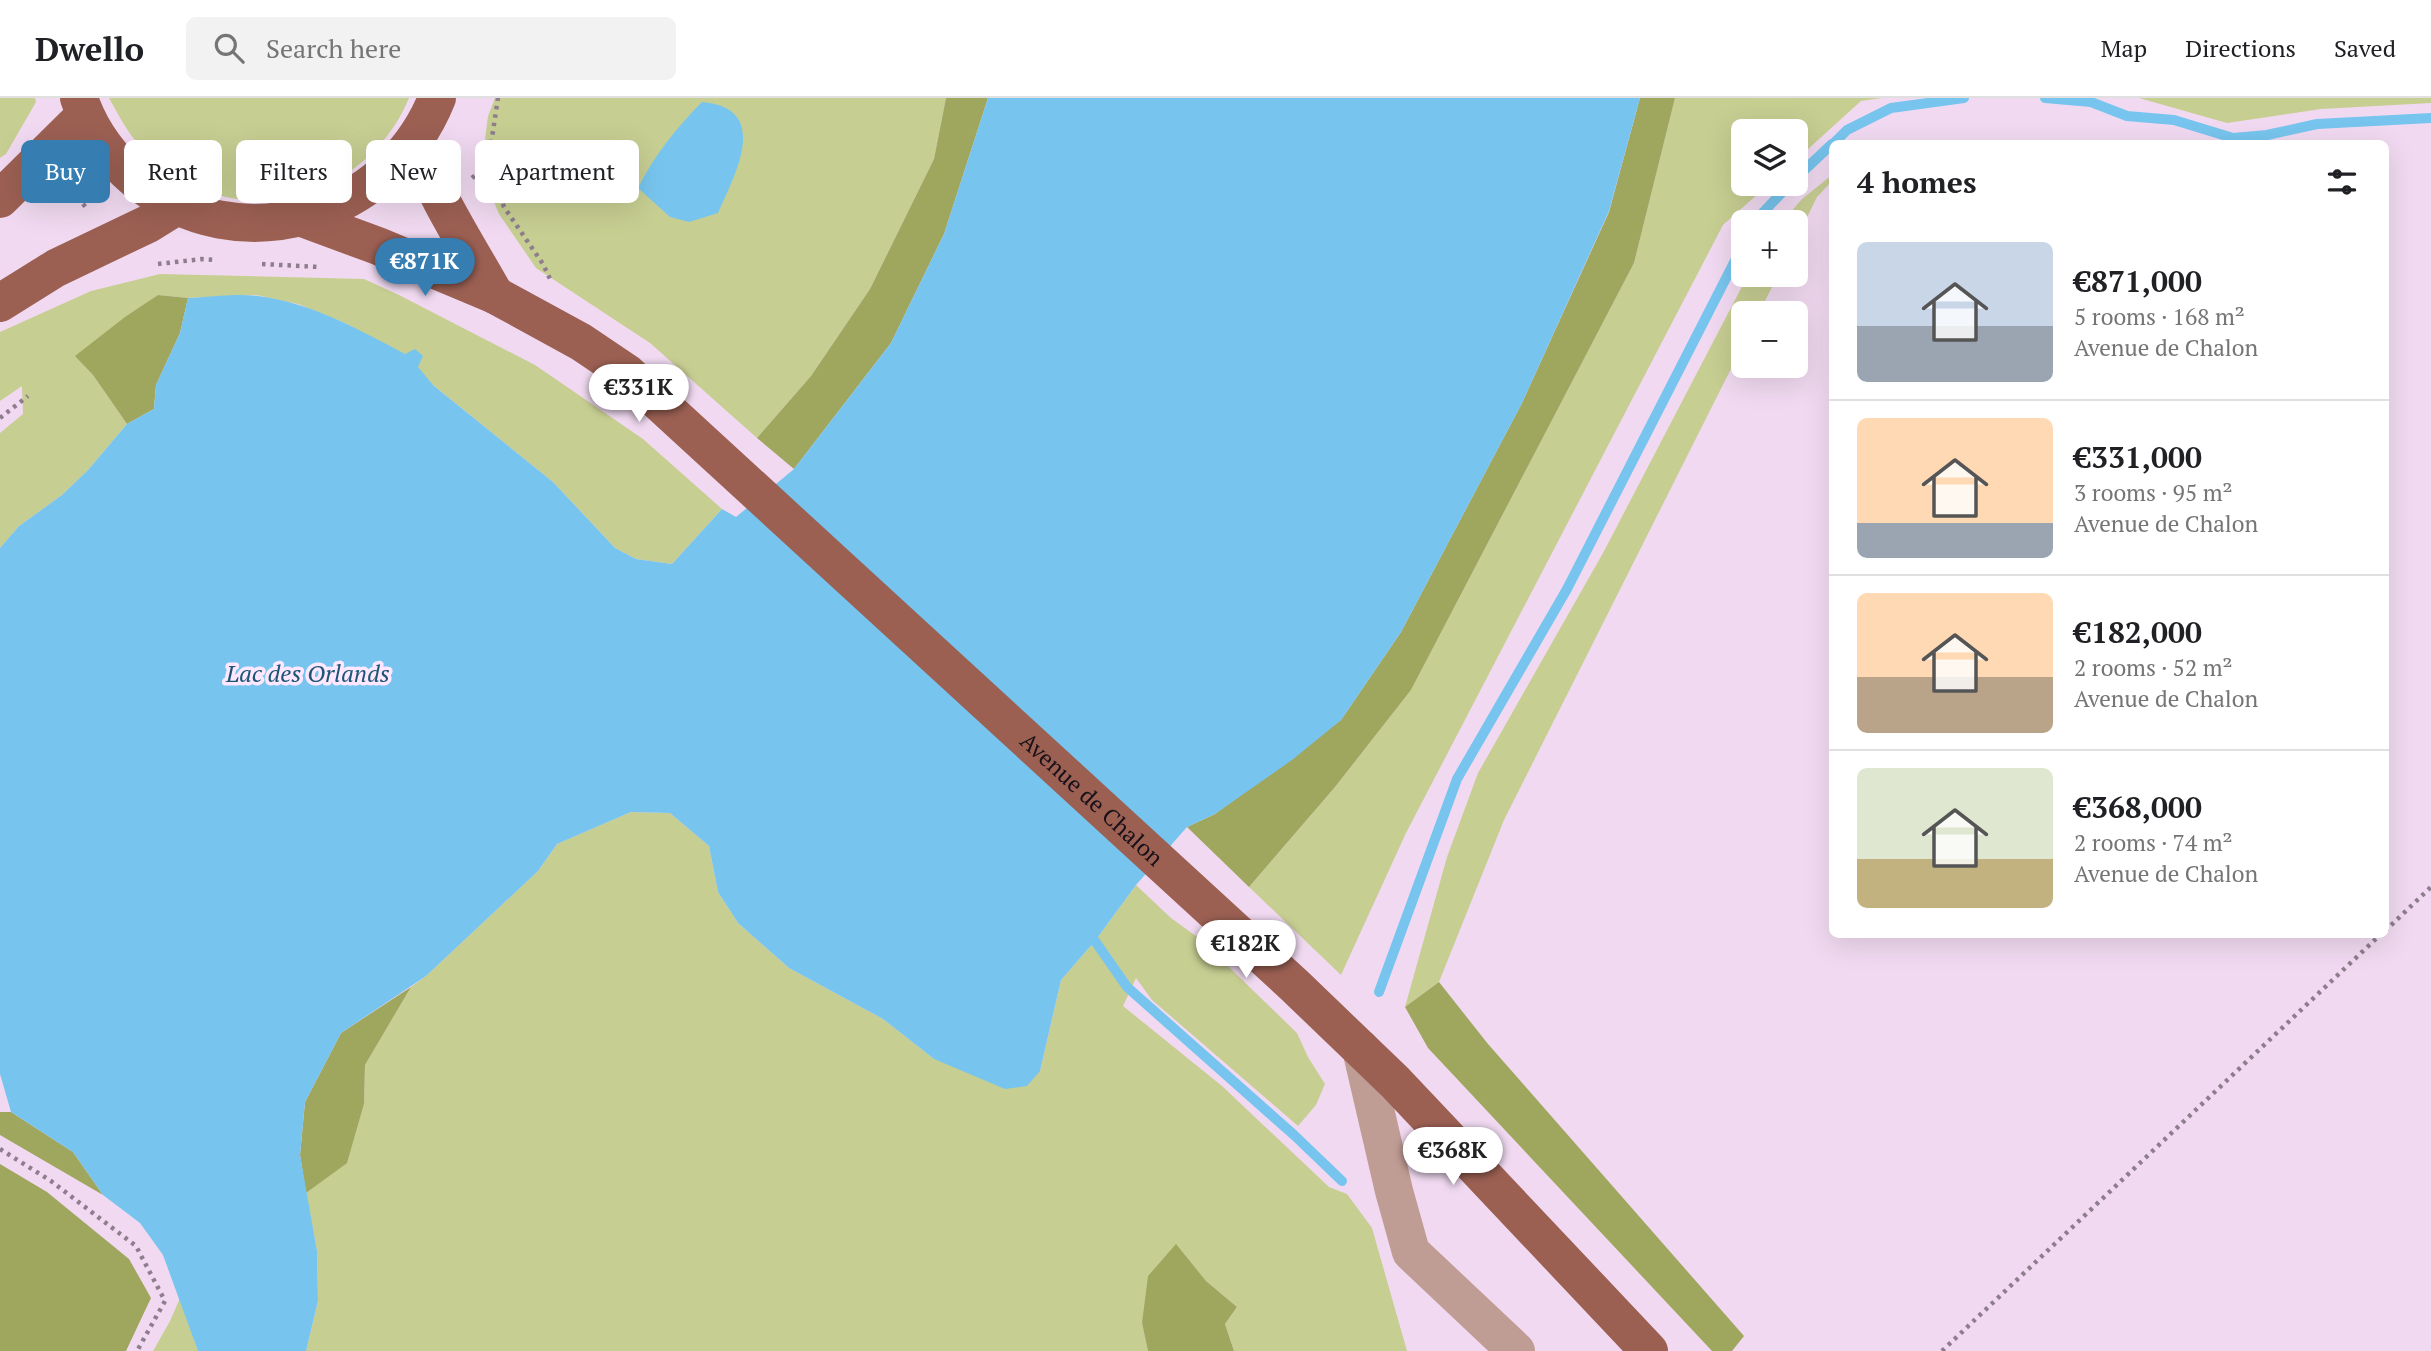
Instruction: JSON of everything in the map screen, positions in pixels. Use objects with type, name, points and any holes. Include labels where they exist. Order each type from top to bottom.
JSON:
[{"type":"main road","points":[[416,140],[437,98]]},
{"type":"main road","points":[[0,199],[82,106],[101,143],[122,169],[148,190],[177,206],[218,219],[260,224],[302,218],[335,207],[366,190]]},
{"type":"main road","points":[[443,203],[495,295]]},
{"type":"main road","points":[[0,303],[56,268],[148,224],[177,206]]},
{"type":"main road","name":"Avenue de Chalon","points":[[302,218],[378,246],[495,295],[581,342],[627,373],[1239,932],[1414,1102],[1649,1351]]},
{"type":"lane","points":[[1361,1049],[1411,1252],[1516,1351]]},
{"type":"path","points":[[503,203],[543,264],[554,286]]},
{"type":"path","points":[[0,418],[28,396]]},
{"type":"path","points":[[2389,927],[2431,887]]},
{"type":"path","points":[[1942,1351],[2377,938]]},
{"type":"path","points":[[0,1149],[51,1181],[136,1246],[165,1301],[137,1351]]},
{"type":"green space","points":[[0,98],[35,98],[36,102],[6,154],[0,158]]},
{"type":"green space","points":[[109,98],[409,98],[383,140],[366,140],[366,159],[352,169],[352,140],[236,140],[236,198],[222,196],[222,140],[135,140]]},
{"type":"green space","points":[[495,98],[946,98],[934,159],[870,289],[811,376],[757,438],[650,343],[536,268],[494,203],[639,203],[639,140],[485,140],[488,116]]},
{"type":"green space","points":[[946,98],[988,98],[944,234],[891,343],[794,469],[757,438],[811,376],[870,289],[934,159]]},
{"type":"green space","points":[[1640,98],[1675,98],[1634,263],[1411,690],[1335,787],[1249,887],[1187,827],[1215,814],[1341,720],[1401,632],[1522,403],[1609,212]]},
{"type":"green space","points":[[1675,98],[1882,98],[1861,101],[1808,149],[1808,119],[1731,119],[1731,196],[1756,196],[1740,210],[1731,210],[1731,218],[1723,225],[1406,833],[1341,975],[1249,887],[1335,787],[1411,690],[1634,263]]},
{"type":"green space","points":[[2139,98],[2431,98],[2431,103],[2321,109],[2227,123]]},
{"type":"green space","points":[[1829,177],[1829,184],[1817,197],[1808,215],[1808,210],[1792,210]]},
{"type":"green space","points":[[160,274],[364,279],[535,365],[643,439],[722,509],[672,564],[636,559],[615,548],[553,482],[434,386],[405,355],[345,323],[298,304],[256,295],[188,298],[158,295],[76,356],[93,375],[127,424],[88,470],[62,495],[19,526],[0,548],[0,433],[23,414],[22,386],[0,401],[0,332],[91,291]]},
{"type":"green space","points":[[1742,287],[1772,287],[1765,301],[1734,301]]},
{"type":"green space","points":[[158,295],[188,298],[180,333],[156,385],[154,409],[127,424],[93,375],[75,356]]},
{"type":"green space","points":[[1731,308],[1731,369],[1504,820],[1439,982],[1405,1007],[1447,857],[1478,773],[1603,553]]},
{"type":"green space","points":[[631,812],[670,813],[709,846],[718,892],[738,923],[789,968],[883,1019],[934,1059],[1040,1071],[1061,980],[1095,941],[1136,885],[1171,918],[1200,939],[1297,1033],[1325,1084],[1316,1105],[1298,1126],[1152,1000],[1136,978],[1123,1006],[1222,1086],[1329,1187],[1347,1194],[1372,1228],[1407,1351],[1234,1351],[1225,1324],[1237,1307],[1206,1281],[1176,1245],[1142,1323],[1148,1351],[306,1351],[318,1301],[317,1251],[306,1193],[347,1162],[364,1104],[365,1065],[411,987],[538,871],[557,844]]},
{"type":"green space","points":[[1439,982],[1488,1044],[1744,1336],[1732,1351],[1712,1351],[1428,1048],[1405,1007]]},
{"type":"green space","points":[[411,987],[365,1065],[364,1104],[347,1163],[306,1193],[300,1155],[305,1102],[341,1033]]},
{"type":"green space","points":[[0,1112],[11,1112],[73,1152],[103,1195],[0,1135]]},
{"type":"green space","points":[[0,1164],[47,1192],[129,1259],[151,1298],[126,1351],[0,1351]]},
{"type":"green space","points":[[1176,1244],[1206,1281],[1237,1307],[1225,1324],[1234,1351],[1148,1351],[1142,1323],[1148,1276]]},
{"type":"green space","points":[[180,1298],[198,1351],[153,1351],[170,1321]]},
{"type":"water","name":"Lac des Orlands","points":[[988,98],[1640,98],[1609,211],[1522,403],[1401,632],[1341,720],[1292,760],[1215,814],[1187,827],[1136,885],[1095,941],[1061,980],[1040,1071],[1027,1086],[1005,1089],[934,1059],[883,1019],[789,968],[738,923],[718,892],[709,846],[670,813],[631,812],[557,844],[538,871],[426,976],[341,1033],[305,1102],[300,1155],[317,1251],[318,1301],[306,1351],[198,1351],[163,1255],[140,1223],[103,1195],[73,1152],[11,1112],[0,1074],[0,548],[19,526],[62,495],[88,470],[127,424],[154,409],[156,385],[180,333],[188,298],[241,295],[297,304],[352,327],[405,354],[415,349],[423,356],[418,367],[434,386],[553,482],[615,548],[636,559],[672,564],[722,509],[736,517],[794,469],[891,343],[944,234]]},
{"type":"water","points":[[702,102],[723,107],[736,116],[742,129],[743,145],[733,180],[718,213],[689,222],[670,217],[639,189],[651,165]]},
{"type":"waterway","points":[[1837,140],[1847,130],[1891,108],[1964,98]]},
{"type":"waterway","points":[[2045,98],[2091,102],[2127,116],[2174,120],[2233,138],[2267,135],[2317,124],[2431,118]]},
{"type":"waterway","points":[[1808,167],[1829,147]]},
{"type":"waterway","points":[[1765,210],[1779,196]]},
{"type":"waterway","points":[[1379,992],[1457,779],[1567,589],[1731,268]]},
{"type":"waterway","points":[[1095,941],[1127,987],[1342,1181]]}]
